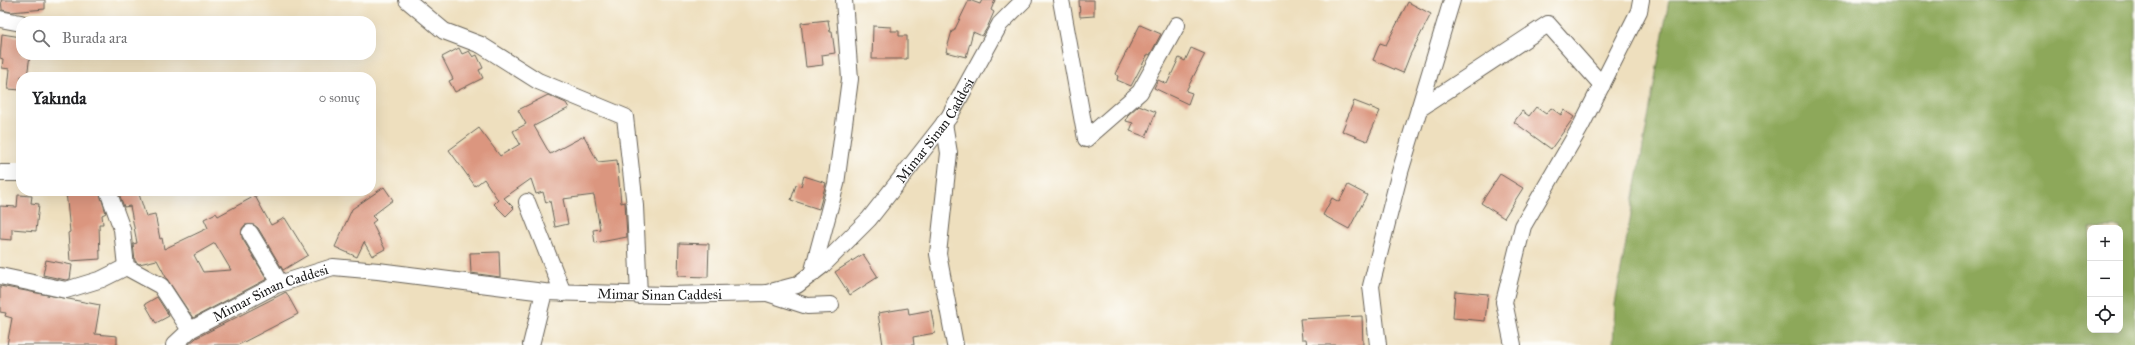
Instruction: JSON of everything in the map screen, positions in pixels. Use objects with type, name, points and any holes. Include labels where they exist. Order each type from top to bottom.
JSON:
[{"type":"street","points":[[407,0],[444,31],[482,45],[538,81],[624,117],[635,206],[639,295]]},
{"type":"street","points":[[812,274],[836,184],[850,79],[844,0]]},
{"type":"street","name":"Mimar Sinan Caddesi","points":[[174,345],[190,330],[280,283],[333,267],[563,293],[639,295],[767,293],[797,285],[823,266],[869,219],[944,123],[1000,24],[1024,0]]},
{"type":"street","points":[[1061,0],[1086,139],[1140,92],[1177,25]]},
{"type":"street","points":[[1378,345],[1371,286],[1400,172],[1452,0]]},
{"type":"street","points":[[1512,345],[1504,302],[1523,226],[1581,126],[1639,11],[1641,0]]},
{"type":"street","points":[[0,19],[16,22]]},
{"type":"street","points":[[1419,109],[1548,24],[1602,85]]},
{"type":"street","points":[[944,123],[950,153],[938,254],[955,345]]},
{"type":"street","points":[[0,173],[16,173]]},
{"type":"street","points":[[110,196],[122,229],[126,267]]},
{"type":"street","points":[[527,202],[563,293]]},
{"type":"street","points":[[250,233],[280,283]]},
{"type":"street","points":[[0,276],[66,290],[102,279],[126,267]]},
{"type":"street","points":[[126,267],[161,286],[190,330]]},
{"type":"street","points":[[531,345],[544,292]]},
{"type":"street","points":[[767,293],[808,306],[831,305]]},
{"type":"green space","points":[[1669,0],[2135,0],[2135,345],[1613,345],[1615,304]]},
{"type":"building","points":[[1,0],[45,0],[45,9],[11,12],[2,10]]},
{"type":"building","points":[[969,0],[980,4],[982,0],[995,0],[991,10],[994,12],[987,28],[982,36],[973,32],[966,57],[946,52],[952,31],[954,31]]},
{"type":"building","points":[[1079,0],[1094,0],[1094,16],[1080,17]]},
{"type":"building","points":[[1408,2],[1431,14],[1410,55],[1403,73],[1373,60],[1380,43],[1386,45]]},
{"type":"building","points":[[828,20],[830,32],[832,32],[835,53],[822,55],[823,65],[806,67],[801,23]]},
{"type":"building","points":[[1140,25],[1161,34],[1150,55],[1148,54],[1131,86],[1117,80],[1118,76],[1115,74]]},
{"type":"building","points":[[873,26],[891,27],[891,31],[899,31],[899,36],[907,36],[907,59],[872,59]]},
{"type":"building","points":[[2,34],[16,36],[16,60],[29,60],[28,72],[16,72],[16,90],[8,89],[10,69],[2,68],[3,59],[0,58]]},
{"type":"building","points":[[459,48],[462,54],[469,51],[473,57],[477,55],[483,68],[479,70],[483,78],[455,92],[449,81],[453,79],[442,57]]},
{"type":"building","points":[[1191,48],[1205,54],[1186,91],[1192,93],[1188,104],[1154,88],[1158,80],[1167,84],[1179,58],[1185,61]]},
{"type":"building","points":[[548,95],[566,103],[569,108],[534,126],[550,154],[584,136],[598,162],[617,160],[621,203],[625,202],[627,237],[595,243],[593,230],[600,229],[594,195],[563,199],[568,224],[555,227],[550,201],[546,203],[543,192],[536,194],[531,179],[504,198],[514,208],[506,216],[494,204],[498,200],[484,179],[475,186],[449,150],[479,128],[500,156],[520,144],[513,131],[526,124],[518,110]]},
{"type":"building","points":[[1354,101],[1380,111],[1367,141],[1342,131]]},
{"type":"building","points":[[1139,105],[1156,112],[1146,137],[1130,131],[1133,123],[1126,121],[1128,115]]},
{"type":"building","points":[[1536,107],[1546,114],[1551,108],[1561,115],[1564,110],[1574,117],[1551,149],[1514,122],[1522,111],[1529,116]]},
{"type":"building","points":[[1500,174],[1523,188],[1504,218],[1481,203]]},
{"type":"building","points":[[804,176],[826,183],[819,209],[791,200],[796,185],[801,186]]},
{"type":"building","points":[[1348,185],[1367,195],[1349,229],[1323,215],[1332,198],[1339,202]]},
{"type":"building","points":[[384,187],[393,200],[372,216],[376,220],[372,223],[385,249],[372,256],[364,242],[357,257],[335,247],[352,209],[371,196],[376,196],[376,192]]},
{"type":"building","points":[[18,196],[32,196],[31,203],[39,204],[36,231],[12,229],[12,240],[0,239],[0,206],[17,207]]},
{"type":"building","points":[[66,196],[101,196],[106,213],[102,215],[103,224],[99,224],[100,259],[70,261],[68,233],[70,232]]},
{"type":"building","points":[[120,196],[140,196],[146,216],[155,214],[160,239],[162,238],[164,249],[208,228],[204,219],[216,213],[218,216],[255,196],[271,225],[285,218],[308,255],[283,270],[258,228],[254,225],[245,225],[242,229],[242,238],[267,279],[193,318],[167,279],[157,260],[139,264],[135,261],[133,244],[137,243],[130,206],[124,207]],"holes":[[[215,243],[231,270],[203,272],[194,255]]]},
{"type":"building","points":[[679,243],[709,244],[708,277],[678,276]]},
{"type":"building","points":[[499,252],[500,277],[471,273],[470,253]]},
{"type":"building","points":[[863,254],[878,277],[850,295],[835,272]]},
{"type":"building","points":[[46,260],[72,265],[70,279],[66,280],[43,275]]},
{"type":"building","points":[[0,286],[100,305],[95,334],[117,336],[117,345],[7,345],[12,318],[5,316],[6,313],[0,312]]},
{"type":"building","points":[[1455,291],[1488,294],[1485,321],[1453,318]]},
{"type":"building","points":[[286,292],[298,314],[238,345],[188,345],[196,338]]},
{"type":"building","points":[[157,297],[169,316],[156,323],[145,304]]},
{"type":"building","points":[[908,308],[909,314],[931,310],[935,333],[913,337],[914,345],[883,345],[878,313]]},
{"type":"building","points":[[1362,316],[1363,345],[1307,345],[1306,339],[1302,339],[1300,319]]}]
